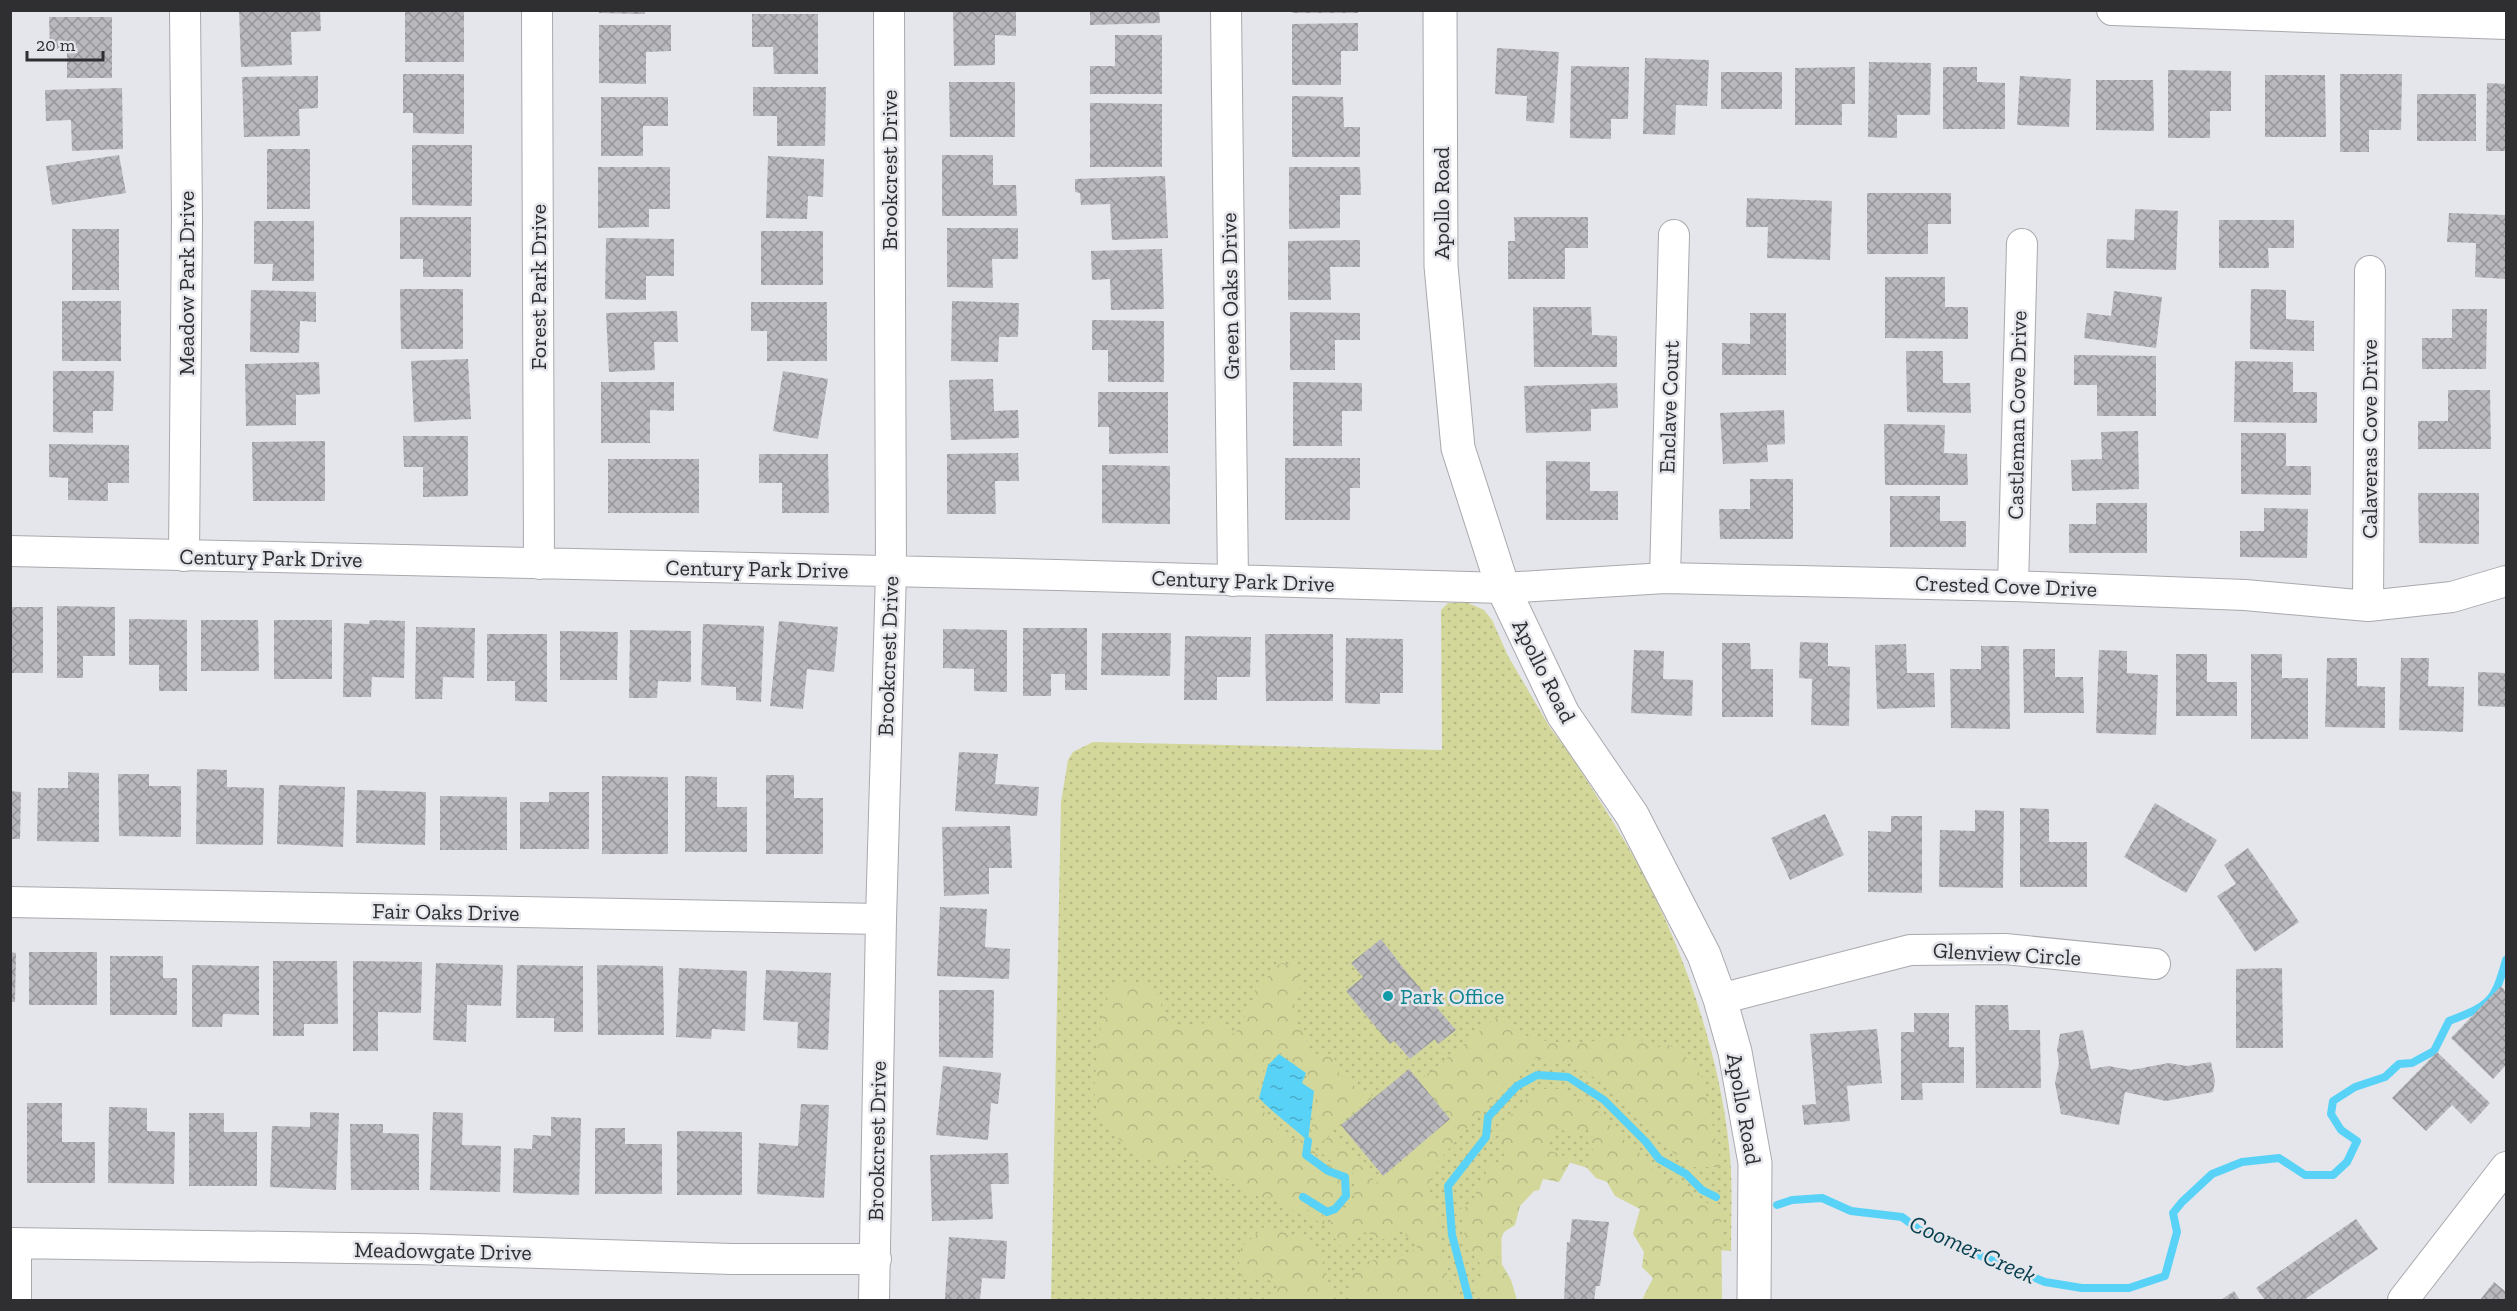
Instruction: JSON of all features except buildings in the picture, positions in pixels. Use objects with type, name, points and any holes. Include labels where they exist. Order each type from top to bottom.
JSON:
[{"type":"street","name":"Meadow Park Drive","points":[[184,556],[188,219],[185,10]]},
{"type":"street","name":"Forest Park Drive","points":[[537,10],[539,564]]},
{"type":"street","name":"Brookcrest Drive","points":[[874,1300],[881,919],[891,572],[888,10]]},
{"type":"street","name":"Green Oaks Drive","points":[[1226,10],[1233,581]]},
{"type":"street","name":"Apollo Road","points":[[1440,10],[1441,266],[1458,448],[1503,588],[1563,714],[1632,814],[1704,955],[1720,999],[1735,1052],[1755,1163],[1754,1300]]},
{"type":"street","points":[[2112,10],[2506,24]]},
{"type":"street","name":"Enclave Court","points":[[1665,578],[1674,235]]},
{"type":"street","name":"Castleman Cove Drive","points":[[2013,586],[2022,244]]},
{"type":"street","name":"Calaveras Cove Drive","points":[[2368,606],[2370,271]]},
{"type":"street","name":"Century Park Drive","points":[[10,551],[1057,574],[1503,588]]},
{"type":"street","name":"Crested Cove Drive","points":[[1503,588],[1665,578],[2013,586],[2245,595],[2368,606],[2452,597],[2506,581]]},
{"type":"street","name":"Fair Oaks Drive","points":[[10,902],[881,919]]},
{"type":"street","name":"Glenview Circle","points":[[1720,999],[1910,950],[2005,949],[2155,964]]},
{"type":"street","points":[[2403,1300],[2506,1167]]},
{"type":"street","points":[[13,1243],[16,1300]]},
{"type":"street","name":"Meadowgate Drive","points":[[13,1243],[416,1249],[732,1259],[876,1259]]},
{"type":"green space","points":[[1466,602],[1484,610],[1492,620],[1508,656],[1549,726],[1571,756],[1632,854],[1671,932],[1708,1039],[1724,1111],[1731,1172],[1731,1251],[1677,1247],[1615,1176],[1561,1160],[1501,1216],[1502,1283],[1508,1300],[1051,1300],[1061,802],[1068,760],[1073,752],[1093,742],[1442,750],[1441,610],[1448,603]]},
{"type":"green space","points":[[1282,963],[1293,965],[1302,985],[1292,997],[1296,1011],[1293,1022],[1304,1029],[1307,1049],[1315,1055],[1322,1052],[1333,1055],[1340,1075],[1357,1088],[1356,1094],[1370,1092],[1372,1098],[1317,1140],[1315,1153],[1349,1173],[1352,1198],[1336,1218],[1329,1219],[1298,1200],[1304,1207],[1328,1223],[1344,1215],[1349,1209],[1354,1196],[1354,1180],[1352,1171],[1319,1152],[1320,1143],[1334,1133],[1376,1183],[1450,1119],[1419,1081],[1497,1017],[1520,1033],[1542,1040],[1583,1042],[1638,1037],[1650,1049],[1669,1045],[1674,1048],[1688,1060],[1703,1079],[1721,1167],[1694,1167],[1668,1149],[1659,1134],[1616,1091],[1569,1062],[1534,1058],[1512,1076],[1435,1165],[1430,1191],[1437,1204],[1439,1238],[1447,1274],[1457,1300],[1351,1300],[1350,1282],[1354,1270],[1372,1260],[1408,1254],[1417,1247],[1417,1240],[1411,1241],[1402,1227],[1397,1226],[1389,1236],[1378,1240],[1371,1234],[1359,1231],[1351,1246],[1341,1246],[1323,1224],[1287,1207],[1281,1198],[1259,1197],[1228,1179],[1216,1177],[1200,1162],[1190,1158],[1173,1165],[1162,1164],[1139,1154],[1127,1146],[1107,1126],[1096,1106],[1097,1053],[1102,1022],[1107,1000],[1117,984],[1133,980],[1160,995],[1162,1013],[1177,1025],[1195,1028],[1203,1023],[1214,1021],[1226,1025],[1228,1031],[1233,1034],[1238,1030],[1247,1010],[1254,1002],[1253,993],[1259,986],[1265,986],[1270,969]],"holes":[[[1278,1051],[1308,1073],[1305,1082],[1317,1091],[1308,1154],[1328,1169],[1347,1177],[1348,1197],[1336,1210],[1327,1213],[1299,1196],[1300,1194],[1328,1210],[1334,1207],[1344,1195],[1343,1178],[1327,1173],[1304,1156],[1306,1141],[1285,1137],[1254,1100],[1266,1063]]]},
{"type":"green space","points":[[1542,1089],[1564,1089],[1599,1112],[1622,1138],[1639,1152],[1654,1171],[1680,1183],[1698,1199],[1721,1209],[1722,1300],[1642,1300],[1653,1278],[1642,1267],[1644,1252],[1633,1234],[1640,1209],[1615,1196],[1607,1182],[1596,1178],[1587,1168],[1595,1153],[1588,1142],[1595,1133],[1585,1128],[1575,1134],[1558,1129],[1549,1134],[1548,1150],[1572,1159],[1559,1182],[1543,1179],[1539,1190],[1534,1191],[1520,1206],[1515,1225],[1504,1232],[1495,1252],[1511,1280],[1517,1300],[1481,1300],[1473,1288],[1483,1283],[1481,1268],[1475,1256],[1467,1250],[1460,1209],[1473,1202],[1487,1166],[1500,1162],[1507,1150],[1500,1137],[1506,1122],[1522,1103]]},
{"type":"green space","points":[[1264,1227],[1312,1240],[1325,1268],[1333,1300],[1264,1300],[1267,1295],[1275,1293],[1278,1285],[1261,1276],[1249,1283],[1238,1273],[1241,1248]]},
{"type":"water","points":[[1279,1054],[1306,1073],[1302,1083],[1314,1091],[1308,1141],[1259,1098],[1268,1065]]},
{"type":"waterway","name":"Coomer Creek","points":[[1777,1205],[1792,1200],[1822,1198],[1851,1211],[1902,1217],[1922,1232],[2045,1282],[2082,1288],[2129,1288],[2165,1276],[2177,1232],[2173,1213],[2212,1174],[2242,1162],[2279,1158],[2305,1175],[2333,1175],[2347,1162],[2357,1141],[2341,1130],[2331,1114],[2333,1101],[2355,1087],[2385,1077],[2399,1064],[2412,1063],[2434,1051],[2449,1021],[2474,1011],[2494,994],[2506,960]]},
{"type":"waterway","name":"Coomer Creek","points":[[1469,1300],[1452,1235],[1448,1186],[1486,1137],[1488,1117],[1517,1086],[1537,1075],[1568,1077],[1604,1100],[1646,1142],[1659,1159],[1686,1174],[1702,1190],[1716,1197]]},
{"type":"waterway","points":[[1303,1197],[1327,1212],[1335,1209],[1346,1196],[1345,1177],[1328,1171],[1306,1155],[1308,1141]]},
{"type":"place","name":"Park Office","points":[[1388,996]]}]
